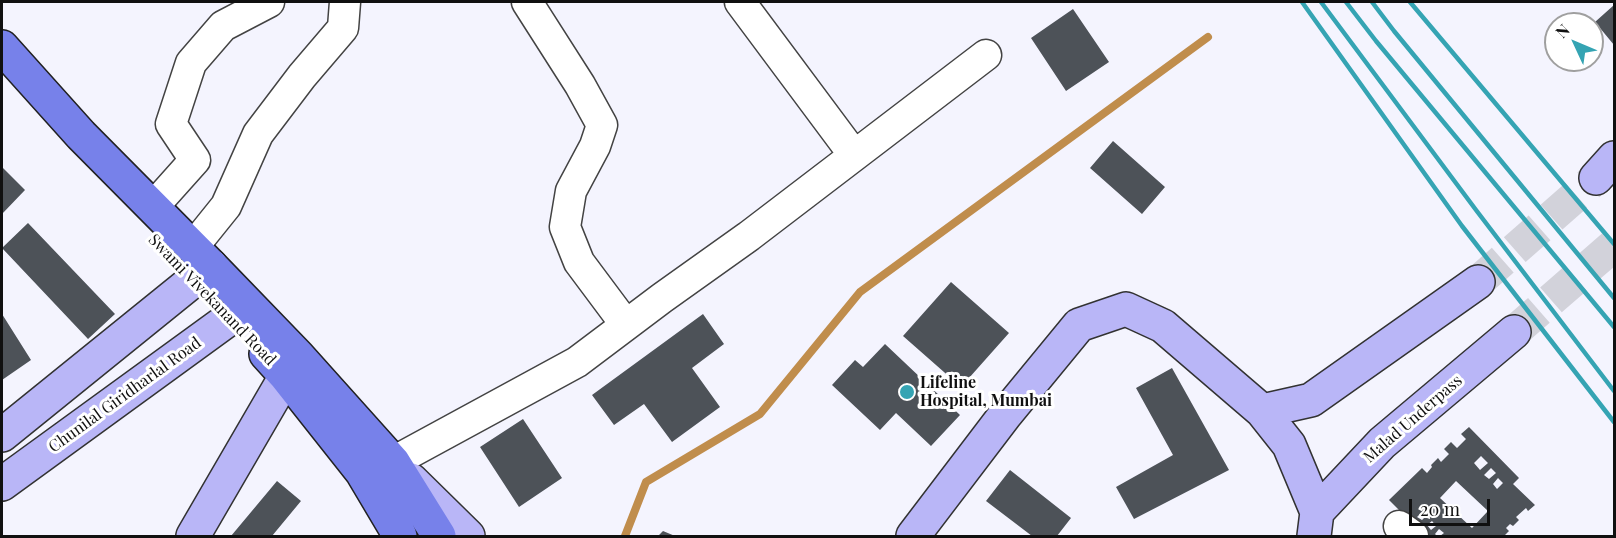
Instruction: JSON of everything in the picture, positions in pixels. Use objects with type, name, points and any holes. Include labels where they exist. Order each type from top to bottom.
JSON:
[{"type":"main road","name":"Swami Vivekanand Road","points":[[2,47],[81,135],[153,207],[239,312],[362,472],[400,537]]},
{"type":"main road","name":"Swami Vivekanand Road","points":[[2,82],[199,264]]},
{"type":"main road","points":[[2,435],[199,264]]},
{"type":"main road","points":[[1262,411],[1311,400],[1479,282]]},
{"type":"main road","points":[[913,537],[1005,415],[1079,325],[1126,309],[1163,326],[1262,411],[1289,445],[1315,524]]},
{"type":"main road","name":"Swami Vivekanand Road","points":[[239,312],[316,376],[393,462],[468,537]]},
{"type":"main road","name":"Chunilal Giridharlal Road","points":[[2,484],[239,312]]},
{"type":"main road","name":"Malad Underpass","points":[[1315,524],[1382,443],[1514,332]]},
{"type":"main road","points":[[193,537],[286,376]]},
{"type":"main road","name":"Swami Vivekanand Road","points":[[393,462],[439,537]]},
{"type":"street","points":[[153,207],[195,160],[171,124],[191,63],[223,26],[269,2]]},
{"type":"street","points":[[199,264],[258,134],[302,76],[343,28],[345,2]]},
{"type":"street","points":[[527,2],[603,125],[595,146],[570,191],[565,227],[579,262],[626,325]]},
{"type":"street","points":[[740,2],[854,155]]},
{"type":"street","points":[[393,462],[577,362],[749,236],[986,55]]},
{"type":"building","points":[[1614,5],[1614,45],[1604,33],[1604,14]]},
{"type":"building","points":[[1073,9],[1109,62],[1066,91],[1031,38]]},
{"type":"building","points":[[1113,141],[1165,187],[1142,214],[1090,168]]},
{"type":"building","points":[[2,167],[25,190],[2,214]]},
{"type":"building","points":[[28,223],[115,314],[88,339],[2,248]]},
{"type":"building","points":[[951,282],[1009,333],[961,387],[903,336]]},
{"type":"building","points":[[2,314],[31,360],[2,380]]},
{"type":"building","points":[[703,314],[724,344],[692,368],[720,407],[672,442],[644,404],[614,425],[592,395]]},
{"type":"building","points":[[885,344],[960,415],[931,446],[896,413],[880,430],[832,385],[855,360],[863,367]]},
{"type":"building","points":[[1172,368],[1229,470],[1134,519],[1116,487],[1173,455],[1136,388]]},
{"type":"building","points":[[523,419],[562,478],[519,507],[480,447]]},
{"type":"building","points":[[1469,427],[1519,478],[1513,484],[1535,505],[1528,511],[1526,508],[1516,517],[1519,520],[1513,526],[1510,524],[1506,528],[1509,531],[1504,536],[1440,536],[1444,533],[1439,529],[1435,534],[1437,536],[1425,536],[1389,500],[1422,468],[1427,473],[1438,458],[1441,462],[1449,454],[1444,449],[1451,442],[1457,448],[1466,439],[1461,434]],"holes":[[[1481,456],[1488,463],[1480,470],[1474,463]],[[1491,468],[1496,473],[1489,479],[1484,475]],[[1498,478],[1503,483],[1497,489],[1493,484]],[[1456,481],[1488,511],[1472,528],[1440,498]],[[1423,511],[1427,515],[1422,520],[1417,517]],[[1432,521],[1436,526],[1431,530],[1427,525]]]},
{"type":"building","points":[[1010,470],[1071,518],[1057,536],[1032,536],[986,501]]},
{"type":"building","points":[[277,481],[301,501],[272,536],[231,536]]},
{"type":"building","points":[[663,531],[675,536],[658,536]]},
{"type":"waterway","points":[[625,536],[646,482],[760,414],[860,292],[1208,37]]},
{"type":"tunnel","points":[[1478,282],[1596,178]]},
{"type":"tunnel","points":[[1514,332],[1614,245]]},
{"type":"railway","points":[[1302,2],[1462,226],[1614,422]]},
{"type":"railway","points":[[1321,2],[1614,391]]},
{"type":"railway","points":[[1346,2],[1614,327]]},
{"type":"railway","points":[[1372,2],[1614,298]]},
{"type":"railway","points":[[1410,2],[1614,244]]},
{"type":"place","name":"Lifeline Hospital, Mumbai","points":[[907,392]]}]
